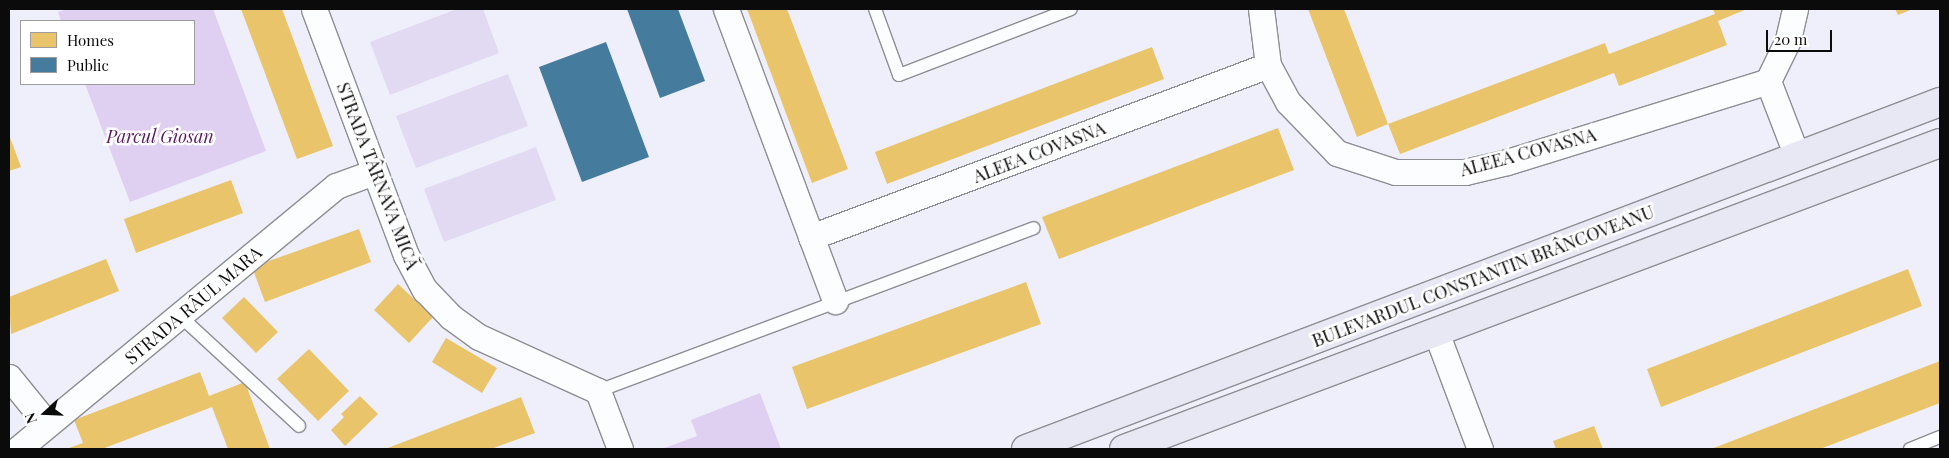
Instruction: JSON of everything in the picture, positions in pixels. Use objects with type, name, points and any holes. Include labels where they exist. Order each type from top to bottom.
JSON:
[{"type":"main road","name":"BULEVARDUL CONSTANTIN BRÂNCOVEANU","points":[[1026,449],[1940,102]]},
{"type":"main road","name":"BULEVARDUL CONSTANTIN BRÂNCOVEANU","points":[[1124,449],[1940,144]]},
{"type":"street","name":"STRADA TÂRNAVA MICĂ","points":[[314,9],[374,172],[414,272],[438,305],[479,337],[598,391]]},
{"type":"street","points":[[726,9],[835,301]]},
{"type":"street","name":"ALEEA COVASNA","points":[[1261,9],[1268,65],[1288,102],[1337,153],[1395,172],[1433,174],[1464,172],[1507,162],[1768,81]]},
{"type":"street","points":[[1795,9],[1788,40],[1768,81],[1797,156]]},
{"type":"street","name":"ALEEA COVASNA","points":[[811,238],[1268,65]]},
{"type":"street","name":"STRADA RÂUL MARA","points":[[18,449],[336,186],[374,172]]},
{"type":"street","points":[[1436,332],[1478,444]]},
{"type":"street","points":[[9,377],[47,424]]},
{"type":"street","points":[[598,391],[617,448]]},
{"type":"lane","points":[[875,9],[899,75],[1071,9]]},
{"type":"lane","points":[[598,391],[1033,228]]},
{"type":"lane","points":[[180,316],[299,426]]},
{"type":"lane","points":[[1910,449],[1940,437]]},
{"type":"green space","name":"Parcul Giosan","points":[[67,9],[213,9],[266,151],[130,202],[85,85],[195,85],[195,20],[61,20],[58,12]]},
{"type":"green space","points":[[760,393],[781,449],[662,449],[697,436],[691,420]]},
{"type":"shaded area","points":[[457,9],[483,9],[499,53],[390,95],[370,42]]},
{"type":"shaded area","points":[[508,74],[528,126],[416,168],[396,116]]},
{"type":"shaded area","points":[[536,147],[556,200],[444,242],[424,189]]},
{"type":"building: Homes","points":[[241,9],[282,9],[333,146],[297,159]]},
{"type":"building: Homes","points":[[747,9],[787,9],[848,169],[812,183]]},
{"type":"building: Homes","points":[[1308,9],[1344,9],[1388,124],[1357,137]]},
{"type":"building: Homes","points":[[1713,9],[1747,9],[1718,21],[1727,45],[1619,86],[1614,73],[1400,154],[1388,124],[1605,43],[1609,54],[1715,14]]},
{"type":"building: Homes","points":[[1895,9],[1913,9],[1898,15]]},
{"type":"building: Homes","points":[[1152,47],[1164,79],[887,184],[875,152]]},
{"type":"building: Homes","points":[[1278,128],[1294,170],[1059,259],[1042,217]]},
{"type":"building: Homes","points":[[9,135],[21,167],[9,171]]},
{"type":"building: Homes","points":[[231,180],[243,213],[136,253],[124,219]]},
{"type":"building: Homes","points":[[359,229],[371,262],[265,302],[252,267]]},
{"type":"building: Homes","points":[[106,259],[119,291],[11,334],[9,297]]},
{"type":"building: Homes","points":[[1908,269],[1922,306],[1661,407],[1647,369]]},
{"type":"building: Homes","points":[[1026,282],[1041,324],[807,409],[792,367]]},
{"type":"building: Homes","points":[[398,284],[433,317],[409,343],[374,310]]},
{"type":"building: Homes","points":[[244,297],[278,332],[256,353],[222,318]]},
{"type":"building: Homes","points":[[446,338],[497,368],[482,393],[432,362]]},
{"type":"building: Homes","points":[[309,349],[349,391],[318,421],[277,379]]},
{"type":"building: Homes","points":[[1940,361],[1940,403],[1820,449],[1711,449]]},
{"type":"building: Homes","points":[[200,372],[209,396],[245,382],[270,449],[228,449],[212,407],[102,449],[66,449],[83,443],[74,420]]},
{"type":"building: Homes","points":[[360,396],[378,414],[345,446],[331,430],[344,417],[341,414]]},
{"type":"building: Homes","points":[[521,397],[535,433],[491,449],[385,449]]},
{"type":"building: Homes","points":[[1594,426],[1603,449],[1556,449],[1553,441]]},
{"type":"building: Public","points":[[627,9],[678,9],[705,81],[660,98]]},
{"type":"building: Public","points":[[606,42],[649,157],[582,182],[539,67]]}]
